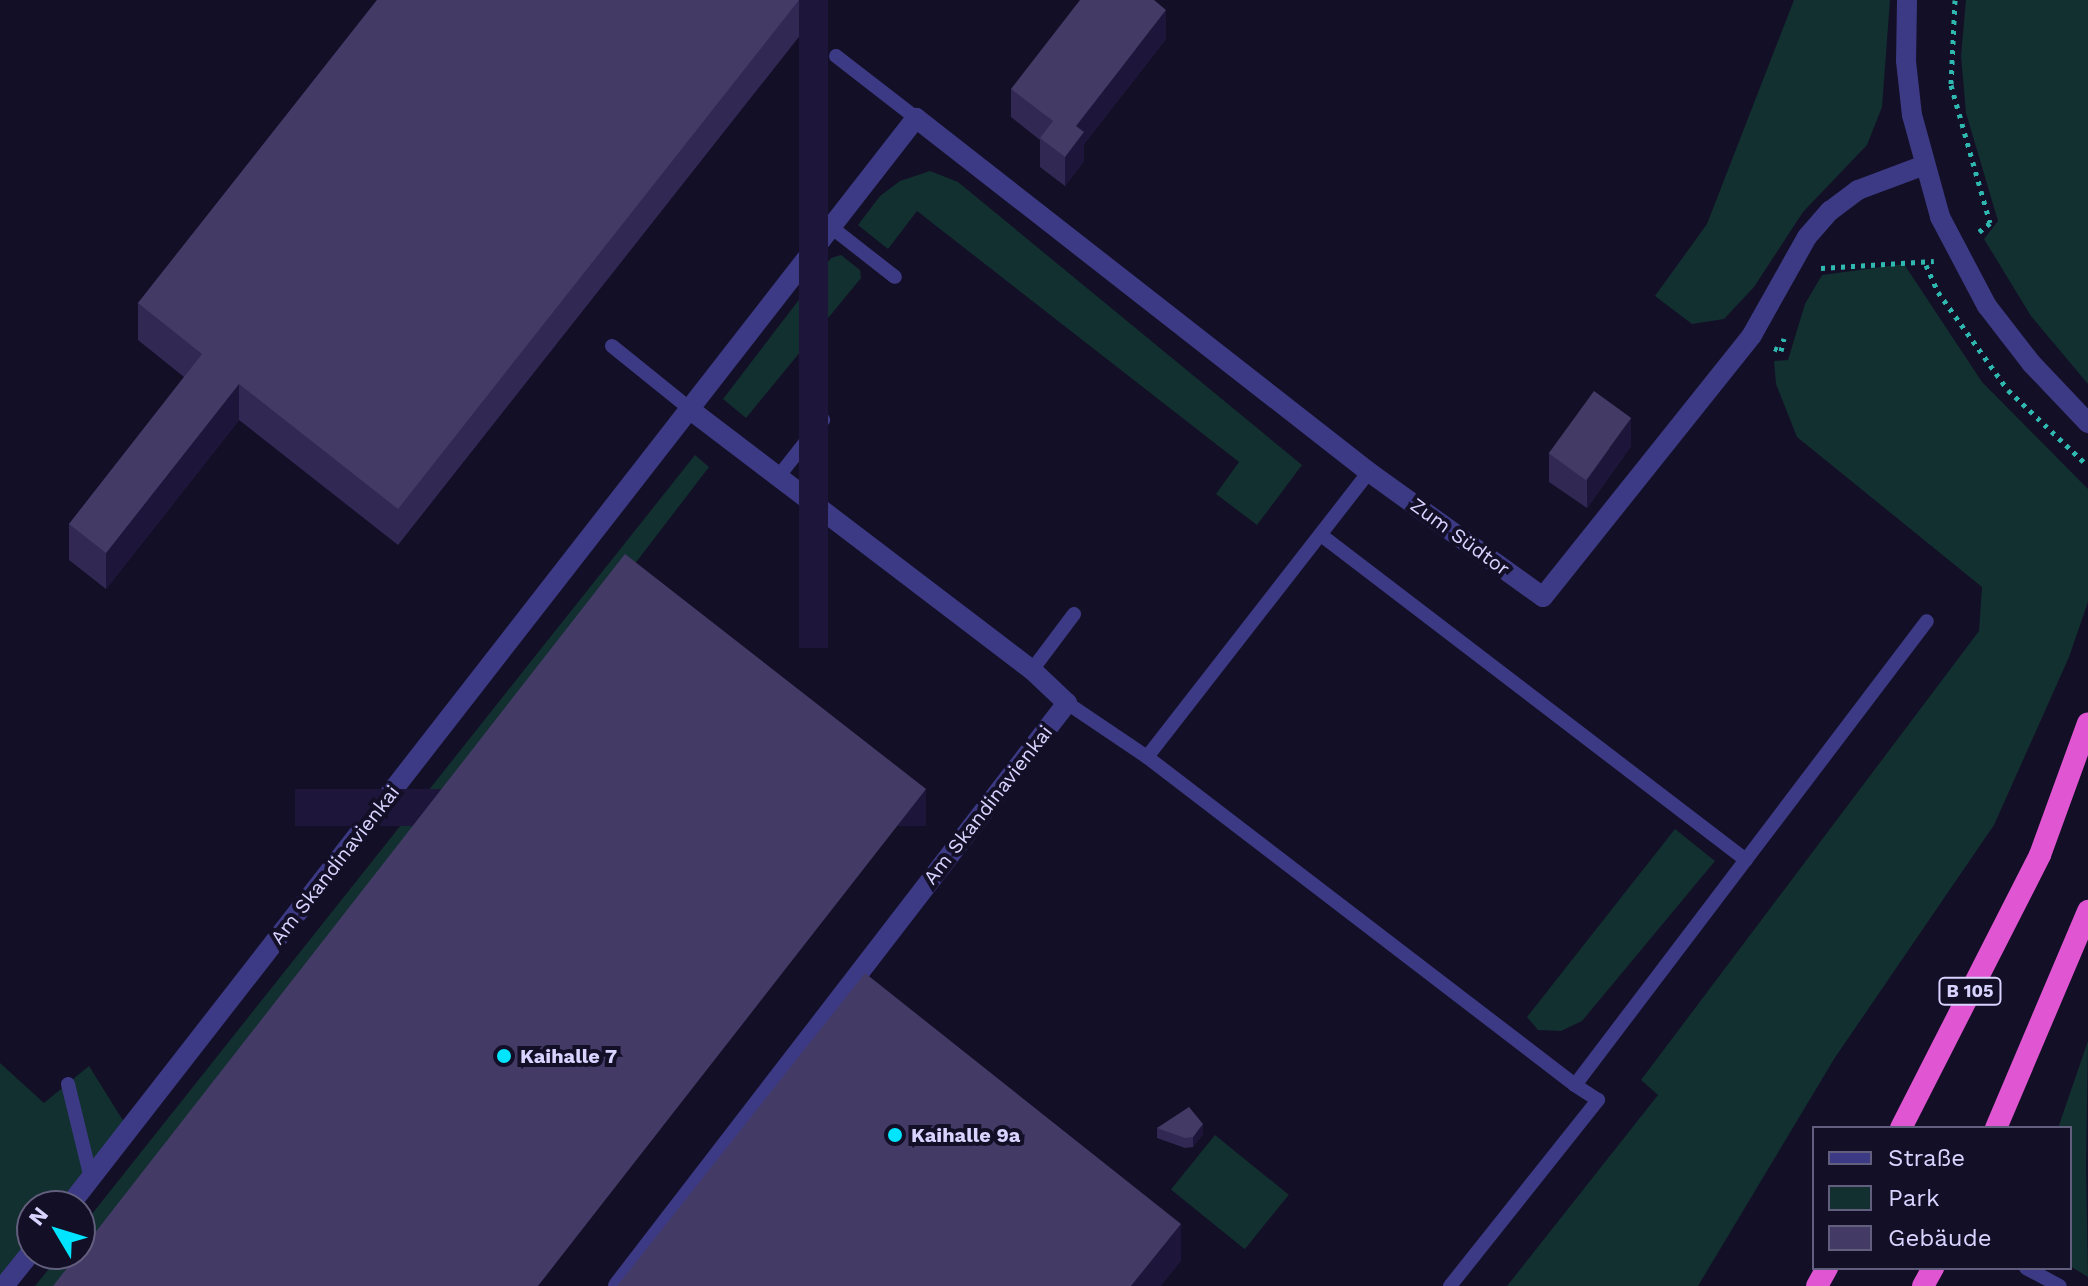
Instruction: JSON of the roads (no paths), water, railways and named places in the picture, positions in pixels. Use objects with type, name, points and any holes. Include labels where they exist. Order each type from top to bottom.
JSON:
[{"type":"highway","name":"B 105","points":[[1902,1126],[2040,855],[2088,723]]},
{"type":"highway","points":[[1997,1126],[2088,911]]},
{"type":"street","points":[[1907,0],[1906,61],[1922,166],[1940,217],[1987,306],[2031,363],[2088,423]]},
{"type":"street","name":"Zum Südtor","points":[[916,118],[1369,472],[1543,597],[1752,335],[1807,237],[1830,211],[1858,190],[1922,166]]},
{"type":"street","name":"Am Skandinavienkai","points":[[82,1190],[916,118]]},
{"type":"street","points":[[690,409],[1032,670],[1067,703]]},
{"type":"street","name":"Am Skandinavienkai","points":[[618,1286],[1067,703]]},
{"type":"street","points":[[4,1286],[17,1270]]},
{"type":"lane","points":[[836,56],[916,118]]},
{"type":"lane","points":[[831,227],[895,277]]},
{"type":"lane","points":[[612,346],[690,409]]},
{"type":"lane","points":[[778,477],[823,420]]},
{"type":"lane","points":[[1147,757],[1369,472]]},
{"type":"lane","points":[[1321,535],[1746,860]]},
{"type":"lane","points":[[1032,670],[1074,614]]},
{"type":"lane","points":[[1575,1085],[1927,621]]},
{"type":"lane","points":[[1067,703],[1147,757],[1598,1100],[1450,1286]]},
{"type":"lane","points":[[68,1084],[91,1178]]},
{"type":"lane","points":[[2030,1270],[2060,1286]]},
{"type":"place","name":"Kaihalle 7","points":[[504,1056]]},
{"type":"place","name":"Kaihalle 9a","points":[[895,1135]]}]
